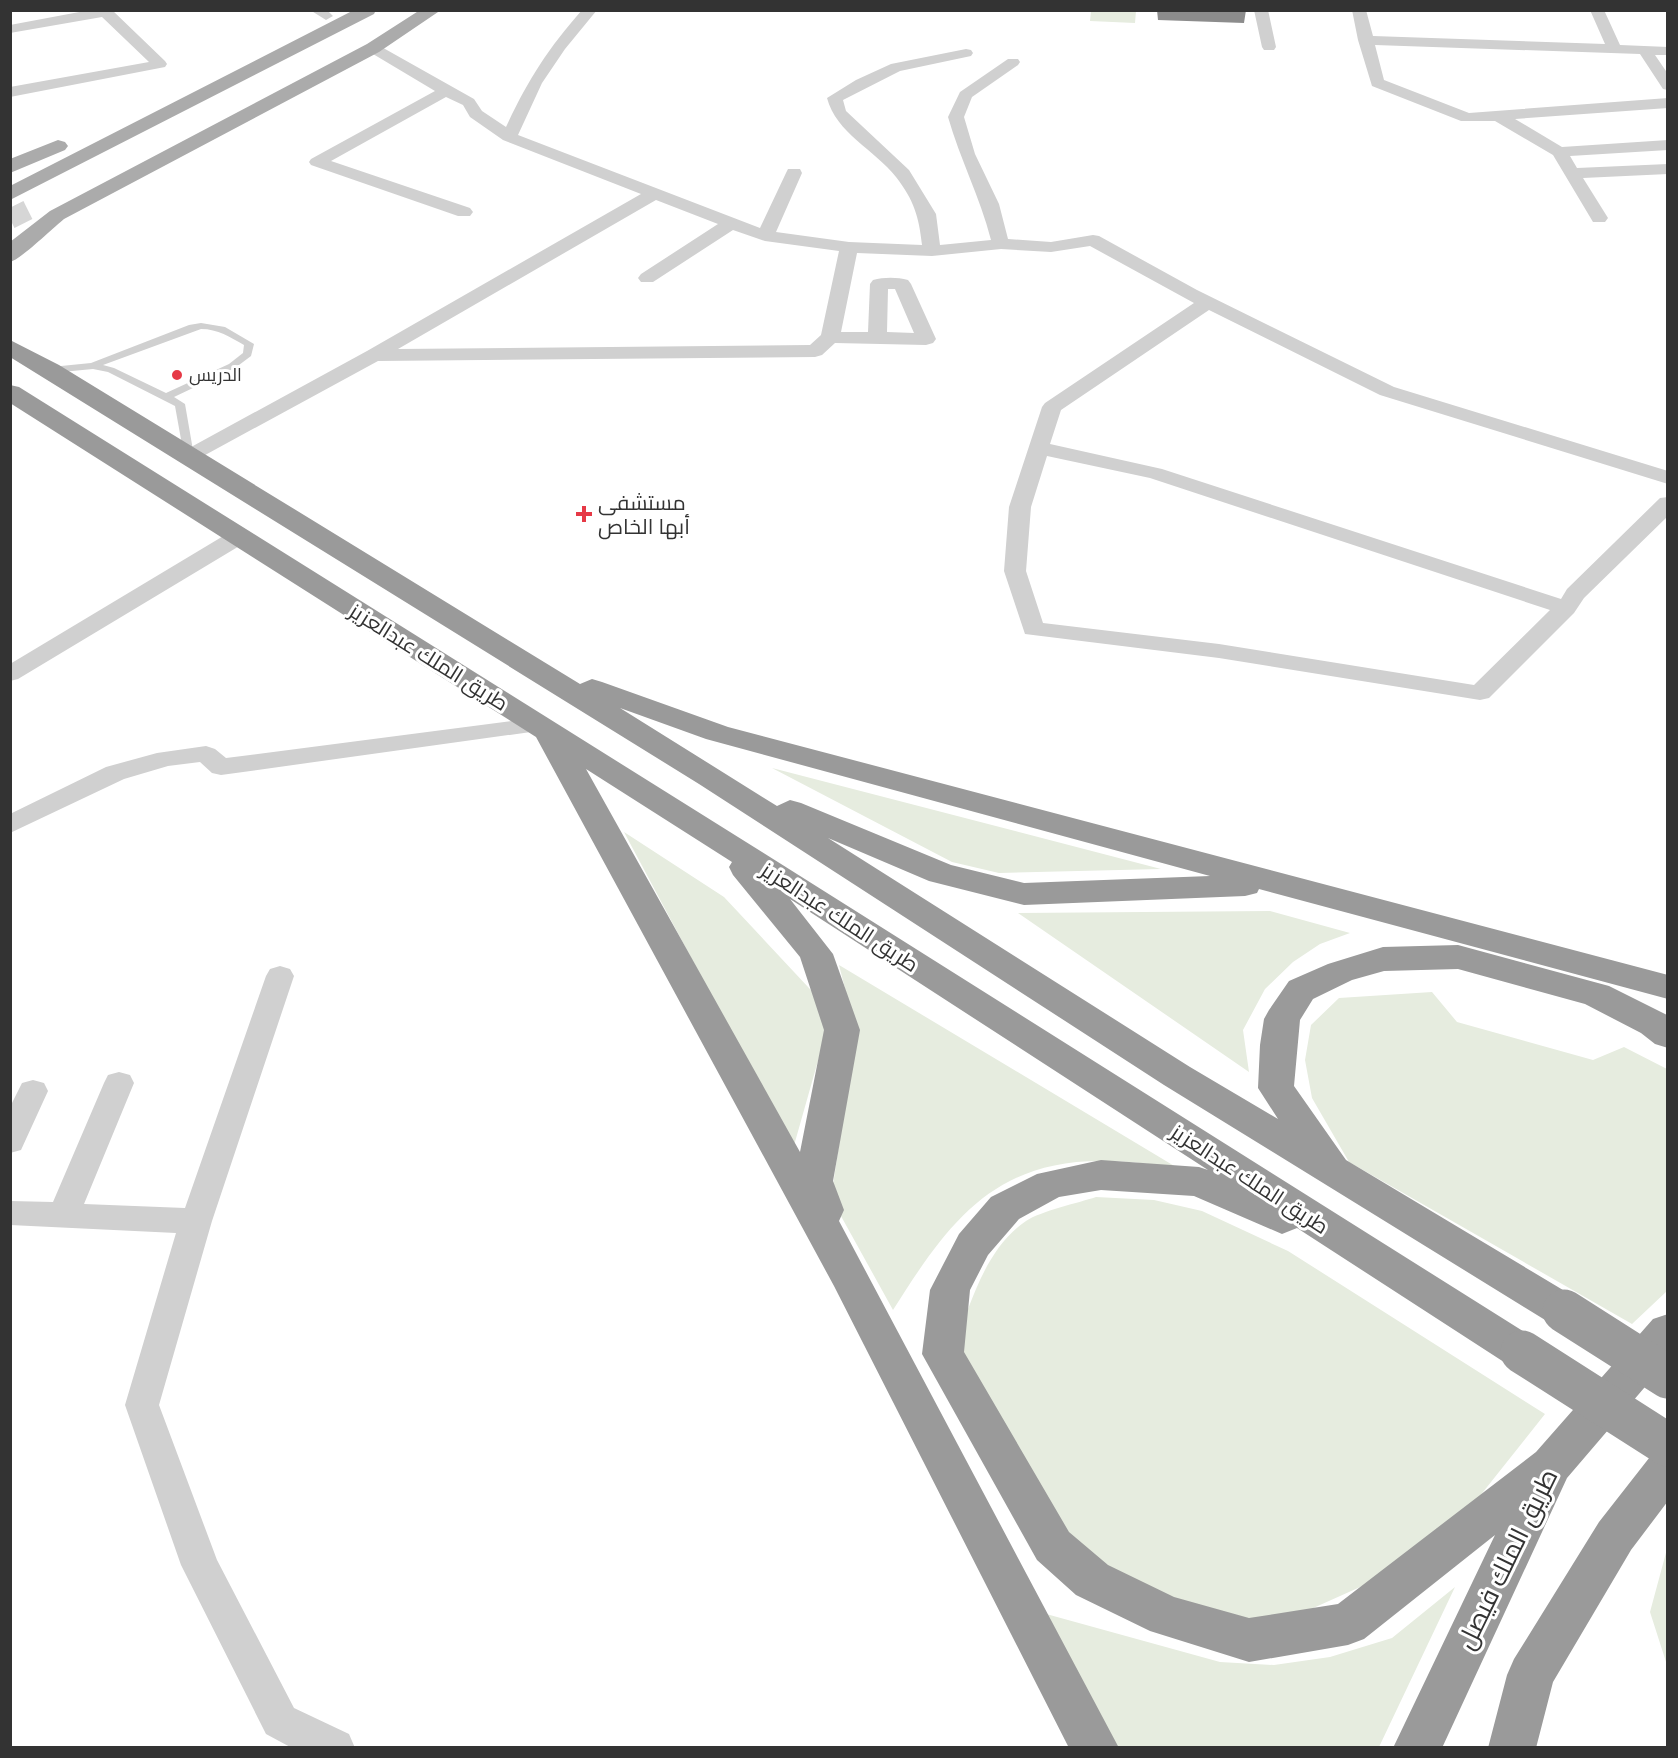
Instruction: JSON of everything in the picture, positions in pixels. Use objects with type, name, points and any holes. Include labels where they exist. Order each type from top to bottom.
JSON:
[{"type":"highway","points":[[10,347],[51,370],[710,777],[1167,1070],[1564,1311],[1668,1377]]},
{"type":"highway","name":"طريق الملك عبدالعزيز","points":[[10,392],[727,844],[1668,1445]]},
{"type":"highway","points":[[528,665],[717,733],[1668,987]]},
{"type":"highway","points":[[541,728],[570,768],[850,1278],[1095,1748]]},
{"type":"highway","points":[[710,777],[941,873],[1024,894],[1276,884]]},
{"type":"highway","points":[[727,844],[816,954],[842,1030],[814,1181],[850,1278]]},
{"type":"highway","points":[[1334,1171],[1276,1088],[1282,1018],[1301,990],[1340,972],[1383,959],[1458,957],[1597,994],[1654,1024],[1668,1035]]},
{"type":"highway","points":[[1386,1266],[1199,1182],[1101,1175],[1051,1184],[1005,1209],[973,1245],[950,1290],[943,1354],[1053,1546],[1092,1580],[1167,1616],[1249,1640],[1348,1624],[1551,1465]]},
{"type":"highway","name":"طريق الملك فيصل","points":[[1417,1748],[1551,1465],[1668,1331]]},
{"type":"highway","points":[[1512,1748],[1531,1675],[1615,1536],[1668,1466]]},
{"type":"main road","points":[[10,194],[368,10]]},
{"type":"main road","points":[[10,256],[48,210],[403,10]]},
{"type":"main road","points":[[20,221],[48,210],[373,48],[433,10]]},
{"type":"main road","points":[[177,88],[326,12]]},
{"type":"main road","points":[[16,167],[69,141]]},
{"type":"street","points":[[509,138],[534,83],[559,46],[590,10]]},
{"type":"street","points":[[1261,10],[1269,47]]},
{"type":"street","points":[[1359,10],[1377,83],[1467,118],[1668,103]]},
{"type":"street","points":[[1597,10],[1614,49]]},
{"type":"street","points":[[10,28],[104,11],[160,64],[10,92]]},
{"type":"street","points":[[1365,40],[1668,51]]},
{"type":"street","points":[[373,48],[469,102],[476,114],[509,138],[765,236],[849,247],[932,250],[1001,244],[1051,247],[1093,240],[1208,302],[1387,392],[1668,477]]},
{"type":"street","points":[[1644,50],[1668,86]]},
{"type":"street","points":[[932,250],[927,214],[903,174],[839,113],[835,98],[896,67],[966,53]]},
{"type":"street","points":[[1001,244],[990,204],[967,154],[956,117],[965,96],[1013,62]]},
{"type":"street","points":[[446,91],[317,162],[464,212]]},
{"type":"street","points":[[1497,116],[1558,152],[1599,218]]},
{"type":"street","points":[[1558,152],[1668,145]]},
{"type":"street","points":[[1572,173],[1668,169]]},
{"type":"street","points":[[765,236],[794,172]]},
{"type":"street","points":[[189,456],[374,355],[655,194]]},
{"type":"street","points":[[647,278],[731,223]]},
{"type":"street","points":[[374,355],[815,351],[830,337],[849,247]]},
{"type":"street","points":[[1208,302],[1052,407],[1020,507],[1015,572],[1033,629],[1219,651],[1480,693],[1566,608],[1575,594],[1668,503]]},
{"type":"street","points":[[830,337],[877,338]]},
{"type":"street","points":[[1040,448],[1155,472],[1566,608]]},
{"type":"street","points":[[10,674],[238,537]]},
{"type":"street","points":[[10,825],[115,773],[166,758],[206,754],[221,767],[541,728]]},
{"type":"street","points":[[280,976],[196,1221],[142,1405],[200,1565],[280,1721],[335,1748]]},
{"type":"street","points":[[63,1216],[119,1083]]},
{"type":"street","points":[[10,1142],[33,1091]]},
{"type":"street","points":[[10,1213],[196,1221]]},
{"type":"lane","points":[[51,370],[93,366],[206,324],[219,327],[249,344],[248,354],[232,366],[167,397]]},
{"type":"lane","points":[[93,366],[111,370],[180,404],[189,456]]},
{"type":"shaded area","points":[[1091,11],[1136,11],[1135,23],[1090,21]]},
{"type":"shaded area","points":[[772,768],[1161,869],[999,873],[952,862]]},
{"type":"shaded area","points":[[624,832],[724,897],[823,1003],[827,1029],[793,1149]]},
{"type":"shaded area","points":[[1270,911],[1350,933],[1320,944],[1293,962],[1265,989],[1243,1030],[1249,1072],[1018,913]]},
{"type":"shaded area","points":[[839,965],[1176,1167],[1117,1161],[1068,1163],[1034,1171],[1004,1184],[978,1202],[955,1224],[913,1278],[893,1310],[831,1198],[856,1032]]},
{"type":"shaded area","points":[[1432,992],[1457,1022],[1593,1060],[1624,1047],[1667,1069],[1667,1291],[1632,1324],[1349,1162],[1312,1098],[1305,1060],[1311,1025],[1339,998]]},
{"type":"shaded area","points":[[1096,1197],[1154,1200],[1202,1211],[1288,1251],[1545,1414],[1456,1526],[1378,1579],[1291,1618],[1231,1626],[1128,1586],[1053,1524],[954,1347],[981,1278],[1000,1246],[1012,1233],[1026,1221],[1041,1214]]},
{"type":"shaded area","points":[[1667,1549],[1667,1665],[1650,1612]]},
{"type":"shaded area","points":[[1455,1587],[1379,1747],[1111,1747],[1039,1612],[1220,1662],[1274,1665],[1330,1657],[1392,1638]]},
{"type":"tunnel","points":[[10,219],[30,209]]},
{"type":"place","name":"الدريس","points":[[177,375]]},
{"type":"place","name":"مستشفى أبها الخاص","points":[[584,514]]}]
